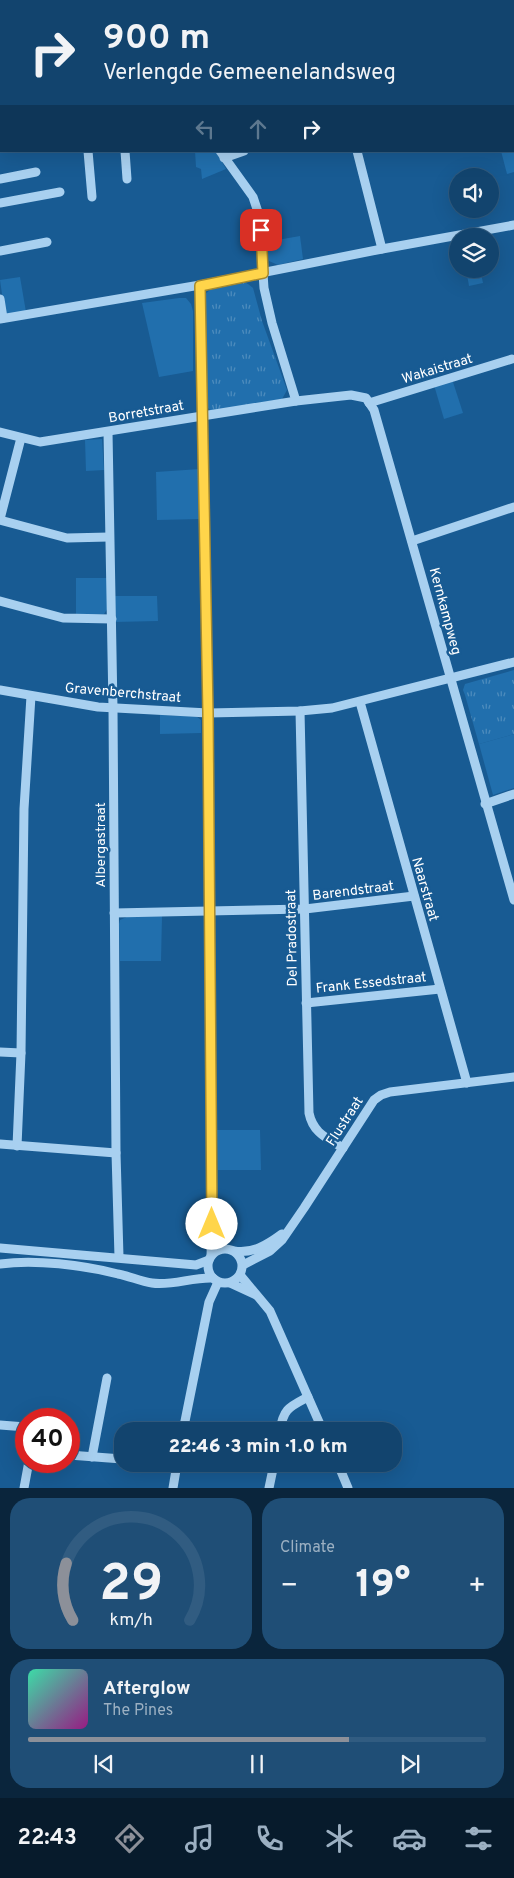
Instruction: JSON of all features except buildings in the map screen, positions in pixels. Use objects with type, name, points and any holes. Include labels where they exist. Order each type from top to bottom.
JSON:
[{"type":"street","points":[[88,152],[92,197]]},
{"type":"street","points":[[125,152],[127,179]]},
{"type":"street","points":[[238,152],[222,155],[252,197],[259,216],[264,288],[272,323],[296,401],[351,394],[366,398],[370,403]]},
{"type":"street","points":[[358,152],[382,249]]},
{"type":"street","points":[[0,179],[36,172]]},
{"type":"street","points":[[0,203],[60,192]]},
{"type":"street","points":[[0,300],[2,319],[200,286],[382,249],[514,225]]},
{"type":"street","points":[[0,251],[47,242]]},
{"type":"street","points":[[200,286],[210,911],[212,1224],[208,1271],[215,1280]]},
{"type":"street","name":"Wakaistraat","points":[[370,403],[512,359]]},
{"type":"street","name":"Borretstraat","points":[[0,432],[40,442],[296,401]]},
{"type":"street","name":"Kernkampweg","points":[[370,403],[374,410],[412,541],[485,804],[514,900]]},
{"type":"street","name":"Albergastraat","points":[[108,432],[113,708],[116,1152],[119,1257]]},
{"type":"street","points":[[20,438],[0,520],[67,538],[109,537]]},
{"type":"street","points":[[412,541],[514,507]]},
{"type":"street","points":[[0,601],[63,618],[112,620]]},
{"type":"street","name":"Gravenberchstraat","points":[[0,690],[98,707],[208,713],[300,711],[332,708],[360,702],[514,662]]},
{"type":"street","points":[[17,1146],[21,1053],[24,810],[31,696]]},
{"type":"street","name":"Naarstraat","points":[[360,702],[467,1083]]},
{"type":"street","name":"Del Pradostraat","points":[[300,711],[309,1113],[311,1124],[319,1132],[343,1148]]},
{"type":"street","points":[[485,804],[514,794]]},
{"type":"street","name":"Barendstraat","points":[[114,912],[305,909],[414,896]]},
{"type":"street","name":"Frank Essedstraat","points":[[306,1003],[440,989]]},
{"type":"street","points":[[0,1052],[21,1053]]},
{"type":"street","name":"Flustraat","points":[[243,1265],[270,1251],[282,1240],[374,1100],[381,1095],[403,1090],[514,1077]]},
{"type":"street","points":[[0,1144],[116,1152]]},
{"type":"street","points":[[212,1224],[216,1239],[239,1255],[243,1265],[240,1275],[230,1282]]},
{"type":"street","name":"Flustraat","points":[[229,1249],[245,1252],[258,1249],[291,1226]]},
{"type":"street","points":[[0,1248],[196,1265],[210,1258],[217,1250],[229,1249]]},
{"type":"street","points":[[0,1264],[13,1262],[82,1266],[152,1283],[181,1282],[201,1278],[230,1282],[258,1296]]},
{"type":"street","points":[[240,1275],[270,1311],[319,1422]]},
{"type":"street","points":[[185,1422],[215,1280]]},
{"type":"street","points":[[92,1457],[107,1378]]},
{"type":"street","points":[[282,1422],[285,1412],[308,1397]]},
{"type":"street","points":[[0,1425],[15,1426]]},
{"type":"street","points":[[80,1456],[114,1458]]},
{"type":"street","points":[[173,1488],[175,1472]]},
{"type":"street","points":[[269,1488],[272,1472]]},
{"type":"street","points":[[341,1472],[348,1488]]},
{"type":"street","points":[[24,1488],[27,1473]]},
{"type":"green space","points":[[195,152],[217,152],[226,169],[202,179],[201,169],[196,167]]},
{"type":"green space","points":[[501,152],[514,152],[514,172],[507,174]]},
{"type":"green space","points":[[300,236],[303,259],[278,265],[269,261],[266,242]]},
{"type":"green space","points":[[20,277],[26,312],[5,315],[0,280]]},
{"type":"green space","points":[[468,278],[482,278],[483,283],[469,286]]},
{"type":"green space","points":[[244,283],[253,288],[262,321],[287,390],[282,399],[211,411],[206,406],[203,296],[210,290]]},
{"type":"green space","points":[[186,298],[191,304],[193,311],[193,371],[159,377],[142,303]]},
{"type":"green space","points":[[452,379],[463,413],[444,419],[434,385]]},
{"type":"green space","points":[[102,439],[104,470],[86,471],[85,440]]},
{"type":"green space","points":[[200,469],[200,519],[157,520],[156,472]]},
{"type":"green space","points":[[76,578],[108,578],[108,608],[104,614],[76,616]]},
{"type":"green space","points":[[114,596],[157,596],[158,621],[114,622]]},
{"type":"green space","points":[[514,670],[514,734],[479,744],[463,690],[465,684]]},
{"type":"green space","points":[[160,715],[196,716],[201,720],[201,733],[160,734]]},
{"type":"green space","points":[[514,734],[514,788],[493,795],[479,744]]},
{"type":"green space","points":[[129,916],[162,916],[161,961],[120,961],[119,924],[120,920]]},
{"type":"green space","points":[[217,1130],[260,1130],[261,1170],[218,1170]]},
{"type":"route","points":[[212,1224],[208,713],[200,286],[263,273],[261,230]]}]
